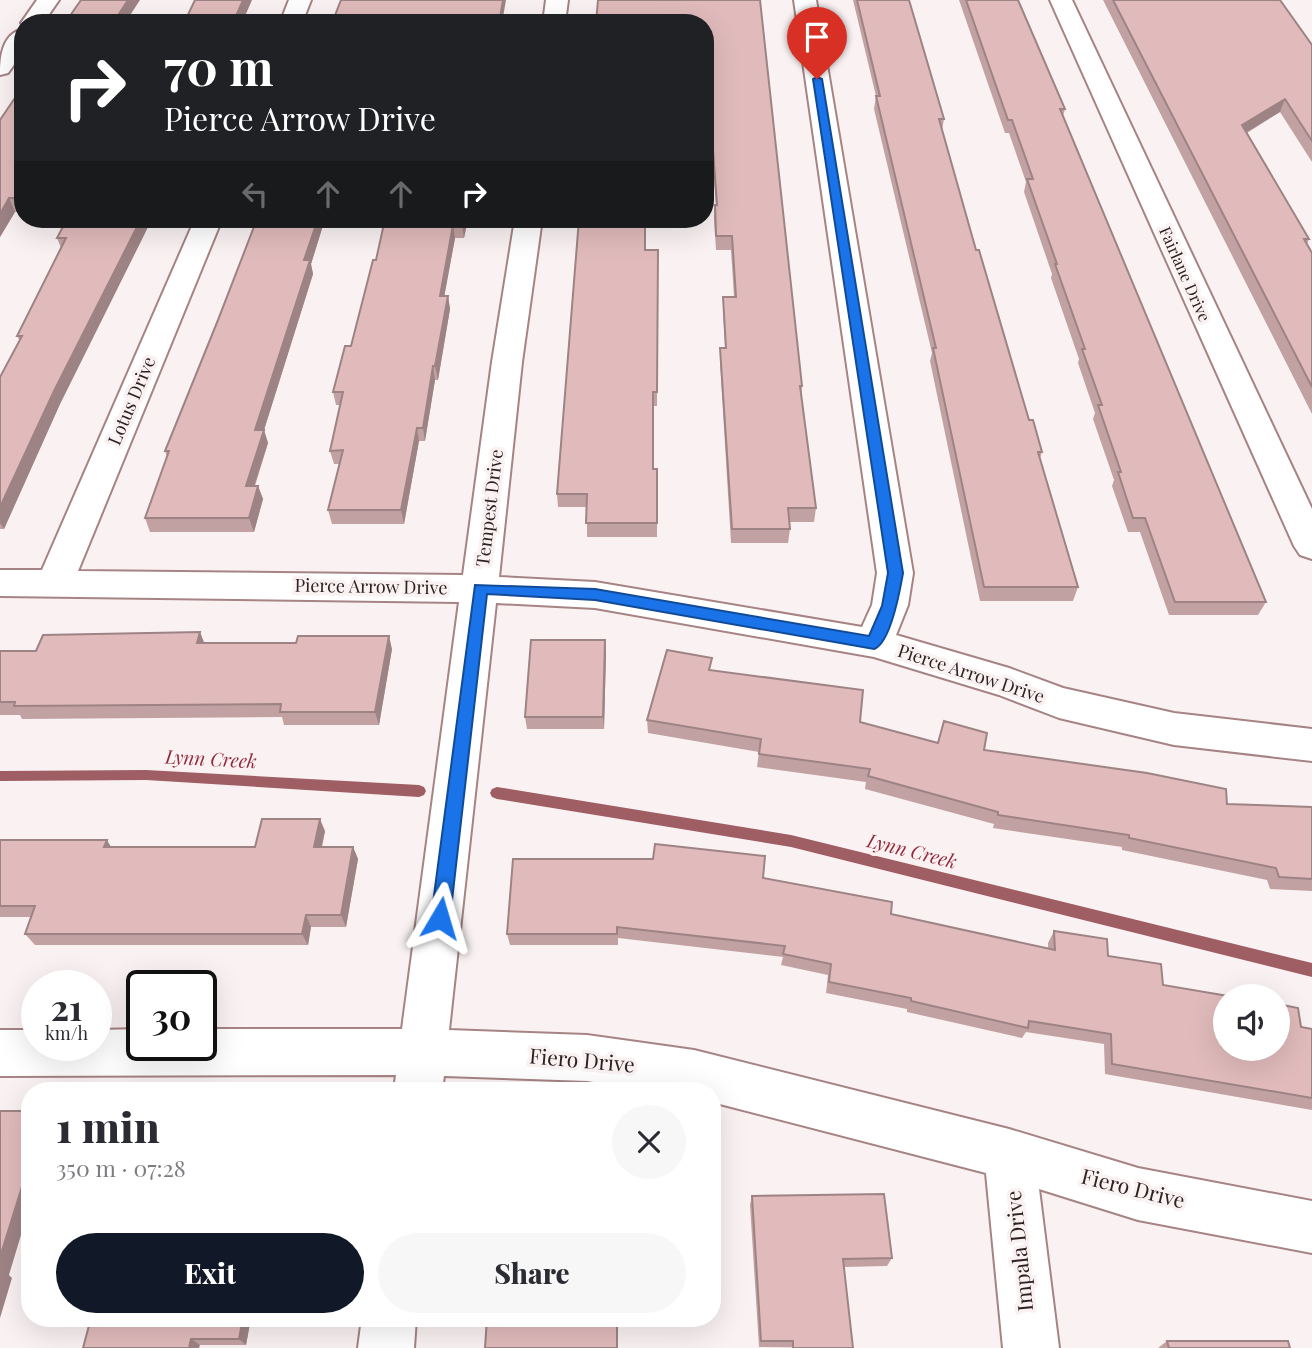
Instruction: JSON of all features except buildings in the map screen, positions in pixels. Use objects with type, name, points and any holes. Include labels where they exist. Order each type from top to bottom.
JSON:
[{"type":"street","points":[[805,0],[895,573],[890,606],[874,643]]},
{"type":"street","name":"Fairlane Drive","points":[[1061,0],[1312,547]]},
{"type":"street","points":[[0,68],[14,49]]},
{"type":"street","name":"Lotus Drive","points":[[55,583],[204,228]]},
{"type":"street","name":"Tempest Drive","points":[[421,1071],[507,362],[528,228]]},
{"type":"street","name":"Pierce Arrow Drive","points":[[0,583],[480,589],[595,595],[874,643],[1009,683],[1059,702],[1174,729],[1312,745]]},
{"type":"street","name":"Fiero Drive","points":[[0,1053],[421,1071],[587,1058],[694,1074],[1009,1154],[1138,1194],[1312,1227]]},
{"type":"street","name":"Impala Drive","points":[[1009,1154],[1031,1348]]},
{"type":"street","points":[[386,1348],[389,1327]]},
{"type":"waterway","name":"Lynn Creek","points":[[0,776],[146,775],[419,791]]},
{"type":"waterway","name":"Lynn Creek","points":[[497,793],[791,841],[1312,970]]},
{"type":"route","points":[[440,918],[480,589],[595,595],[874,643],[890,606],[895,573],[817,79]]}]
